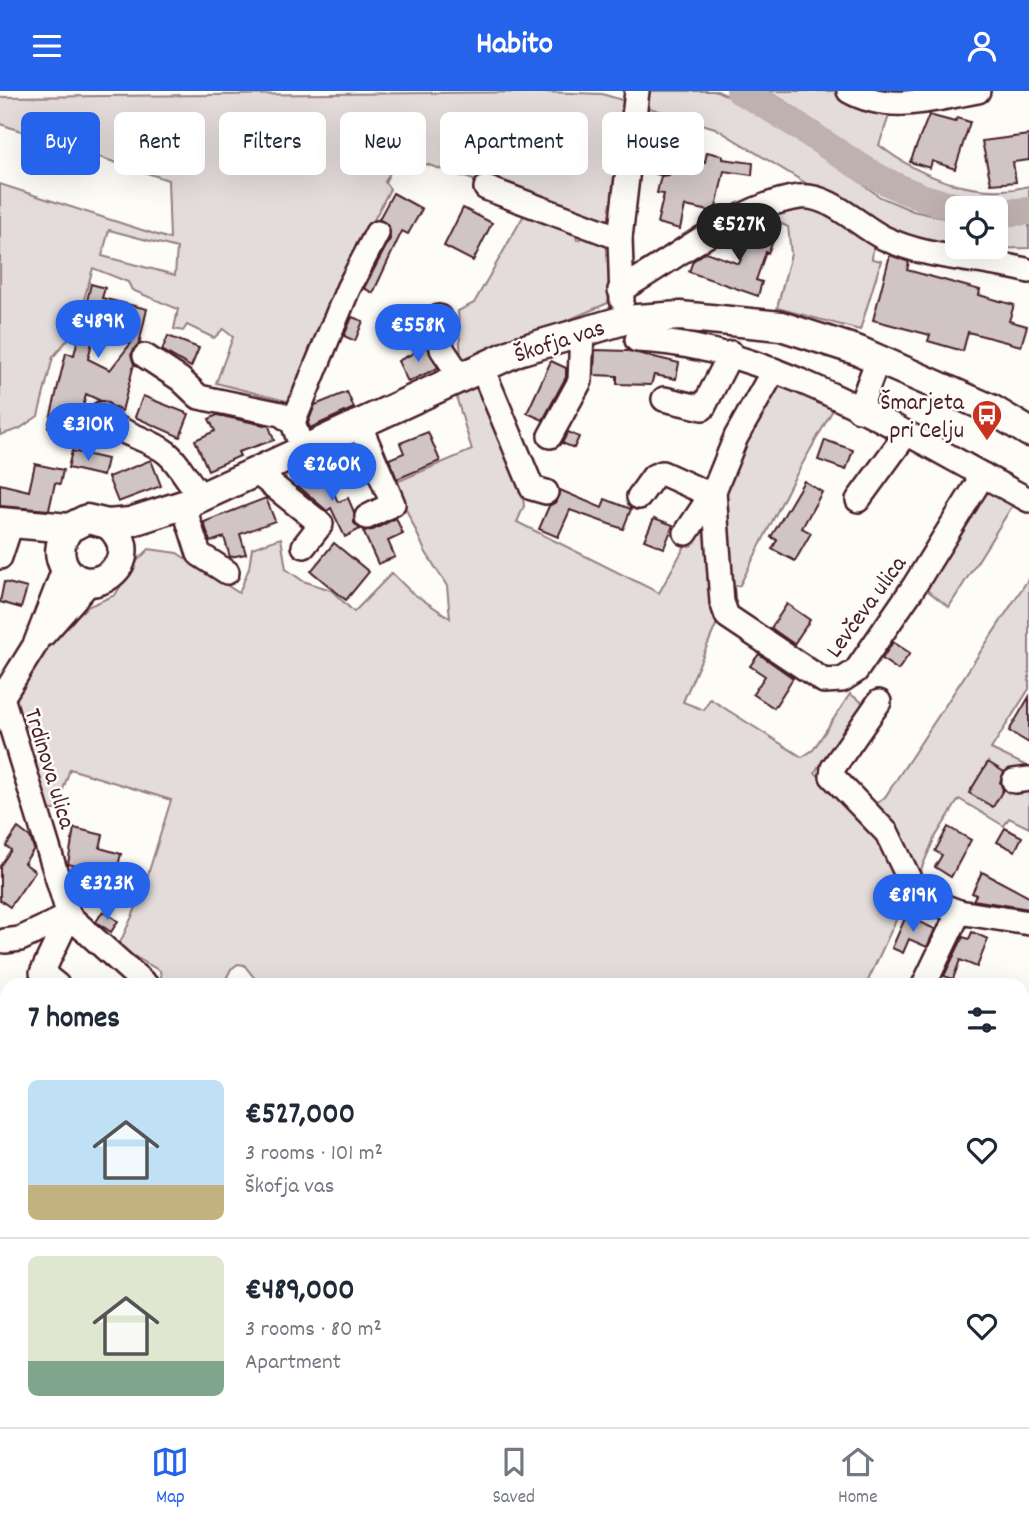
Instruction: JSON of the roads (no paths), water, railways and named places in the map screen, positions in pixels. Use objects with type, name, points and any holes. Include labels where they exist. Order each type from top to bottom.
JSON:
[{"type":"main road","name":"Škofja vas","points":[[2,535],[69,529],[87,519],[108,524],[130,522],[194,499],[309,450],[518,351],[582,331],[631,330],[680,316],[781,326],[821,337],[887,363]]},
{"type":"main road","points":[[887,363],[992,409],[1029,432]]},
{"type":"main road","points":[[887,363],[1029,451]]},
{"type":"main road","points":[[122,549],[194,499]]},
{"type":"main road","points":[[2,535],[42,545],[80,580],[90,582],[110,576],[121,559],[122,549],[115,530],[108,524]]},
{"type":"main road","points":[[63,562],[60,547],[69,529]]},
{"type":"street","points":[[849,91],[868,102],[884,105],[978,91]]},
{"type":"street","points":[[634,112],[636,94]]},
{"type":"street","points":[[627,175],[620,238],[620,290],[631,330],[731,353],[774,370],[859,410],[1029,500]]},
{"type":"street","points":[[486,188],[620,238]]},
{"type":"street","points":[[620,290],[734,221],[782,201],[802,197],[824,202],[884,238],[911,248],[941,257],[1029,271]]},
{"type":"street","points":[[293,423],[348,289],[377,233]]},
{"type":"street","points":[[439,317],[442,349],[454,367],[456,381]]},
{"type":"street","points":[[550,436],[580,381],[582,331]]},
{"type":"street","points":[[664,398],[703,408],[731,353]]},
{"type":"street","points":[[145,356],[180,379],[199,397],[281,414],[293,423],[299,441],[309,450]]},
{"type":"street","points":[[859,410],[887,363]]},
{"type":"street","points":[[482,368],[532,488],[546,492]]},
{"type":"street","name":"Levčeva ulica","points":[[774,370],[742,426],[714,491],[722,602],[727,616],[824,681],[842,680],[856,671],[914,588],[983,475]]},
{"type":"street","points":[[101,414],[123,433],[166,452],[182,469],[194,499],[188,520],[199,554],[227,572]]},
{"type":"street","points":[[360,426],[393,504],[367,517]]},
{"type":"street","points":[[858,500],[906,434]]},
{"type":"street","points":[[256,472],[321,524],[304,546]]},
{"type":"street","points":[[639,497],[654,476],[662,473],[702,491],[714,491]]},
{"type":"street","points":[[686,534],[714,491]]},
{"type":"street","points":[[35,645],[63,562]]},
{"type":"street","points":[[3,690],[35,645],[90,582]]},
{"type":"street","name":"Trdinova ulica","points":[[3,690],[69,916]]},
{"type":"street","points":[[879,702],[833,768],[832,776],[887,833],[914,889],[922,898],[958,912],[1029,923]]},
{"type":"street","points":[[927,978],[958,912]]},
{"type":"street","points":[[5,941],[20,939],[69,916]]},
{"type":"street","points":[[48,978],[42,973],[69,916]]},
{"type":"street","points":[[69,916],[138,978]]},
{"type":"waterway","points":[[740,91],[874,175],[901,189],[945,204]]},
{"type":"waterway","points":[[1008,212],[1029,211]]},
{"type":"place","name":"Šmarjeta pri Celju","points":[[987,442]]}]
